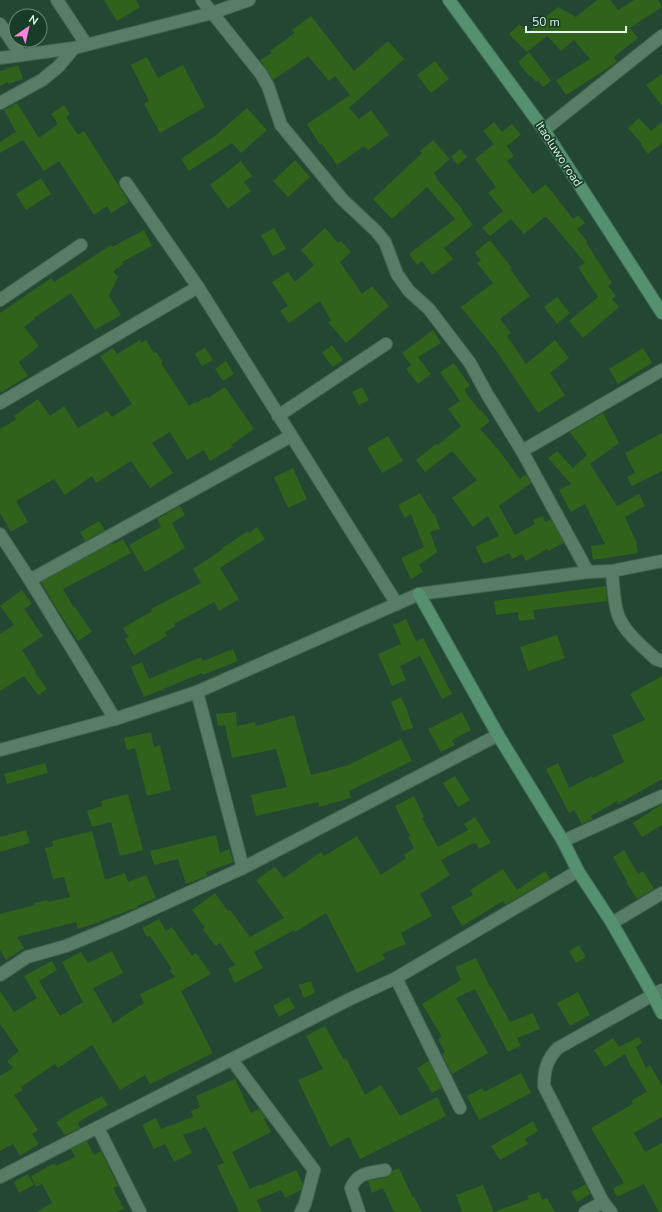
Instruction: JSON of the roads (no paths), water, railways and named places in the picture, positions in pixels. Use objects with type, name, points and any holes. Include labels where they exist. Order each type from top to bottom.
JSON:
[{"type":"street","points":[[57,0],[86,44]]},
{"type":"street","points":[[202,0],[261,74],[268,86],[281,126],[342,199],[376,231],[385,242],[398,274],[409,291],[429,309],[470,363],[522,451],[588,572]]},
{"type":"street","points":[[0,58],[74,48],[212,13],[249,0]]},
{"type":"street","name":"Itaoluwo road","points":[[450,0],[544,130],[662,313]]},
{"type":"street","points":[[0,24],[21,55]]},
{"type":"street","points":[[544,130],[662,36]]},
{"type":"street","points":[[0,103],[42,80],[59,66],[74,48]]},
{"type":"street","points":[[126,183],[198,287],[397,604]]},
{"type":"street","points":[[0,300],[81,245]]},
{"type":"street","points":[[0,403],[198,287]]},
{"type":"street","points":[[278,416],[386,344]]},
{"type":"street","points":[[522,451],[662,370]]},
{"type":"street","points":[[30,580],[291,436]]},
{"type":"street","points":[[0,534],[116,719]]},
{"type":"street","points":[[0,750],[116,719],[197,692],[418,594],[588,572],[612,572],[662,561]]},
{"type":"street","points":[[612,572],[617,613],[621,622],[628,632],[656,659],[662,661]]},
{"type":"street","points":[[418,594],[498,735],[563,842],[578,871],[658,992],[662,1014]]},
{"type":"street","points":[[197,692],[243,868]]},
{"type":"street","points":[[0,975],[27,958],[66,946],[122,923],[243,868],[498,735]]},
{"type":"street","points":[[563,842],[662,796]]},
{"type":"street","points":[[0,1177],[350,999],[396,978],[578,871]]},
{"type":"street","points":[[612,923],[662,893]]},
{"type":"street","points":[[396,978],[460,1108]]},
{"type":"street","points":[[611,1212],[603,1202],[544,1086],[544,1076],[547,1062],[558,1048],[658,992]]},
{"type":"street","points":[[232,1060],[314,1170],[305,1204],[301,1212]]},
{"type":"street","points":[[98,1128],[140,1212]]},
{"type":"street","points":[[359,1212],[351,1188],[354,1182],[359,1176],[385,1170]]},
{"type":"street","points":[[585,1212],[603,1202]]}]
